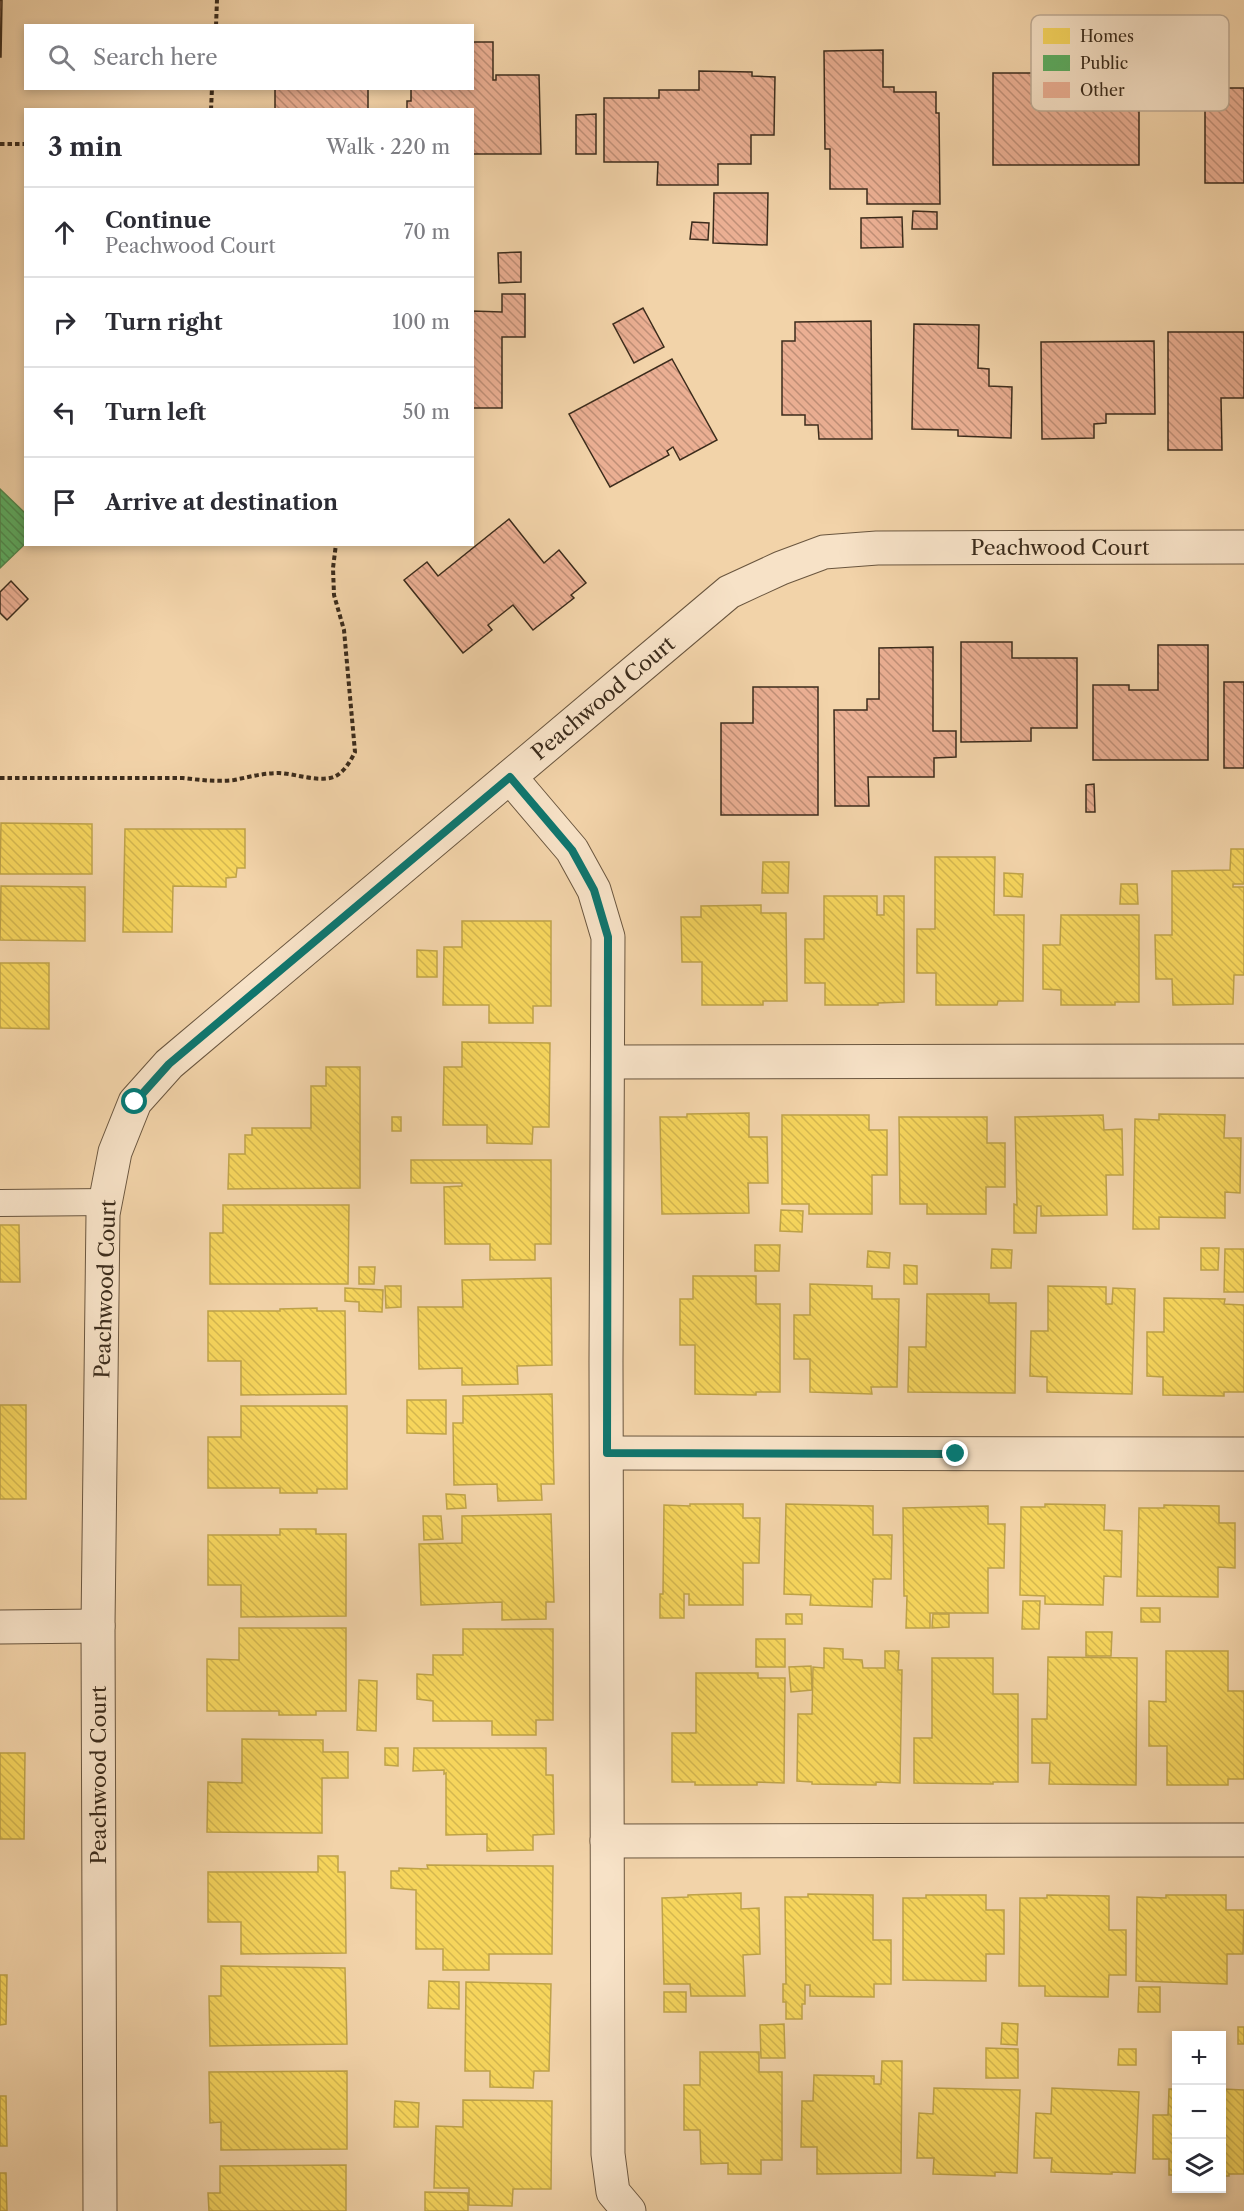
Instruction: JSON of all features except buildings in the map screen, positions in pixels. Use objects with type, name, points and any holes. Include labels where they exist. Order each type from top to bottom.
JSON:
[{"type":"street","name":"Peachwood Court","points":[[100,2211],[98,1626],[104,1214],[115,1152],[135,1102],[169,1064],[729,592],[781,568],[824,552],[877,548],[1244,547]]},
{"type":"street","points":[[510,777],[572,850],[594,890],[608,937],[608,2154],[613,2192],[629,2211]]},
{"type":"street","points":[[608,1062],[1244,1061]]},
{"type":"street","points":[[607,1453],[1244,1454]]},
{"type":"street","points":[[0,1627],[98,1626]]},
{"type":"street","points":[[607,1841],[1244,1840]]},
{"type":"lane","points":[[0,1203],[106,1202]]},
{"type":"path","points":[[216,24],[217,0]]},
{"type":"path","points":[[211,108],[212,90]]},
{"type":"path","points":[[0,144],[24,144]]},
{"type":"path","points":[[0,778],[183,778],[207,781],[234,780],[256,774],[282,773],[332,778],[348,765],[355,752],[344,630],[334,595],[333,568],[336,546]]},
{"type":"route","points":[[135,1102],[169,1064],[510,777],[572,850],[594,890],[608,937],[607,1453],[956,1454]]}]
